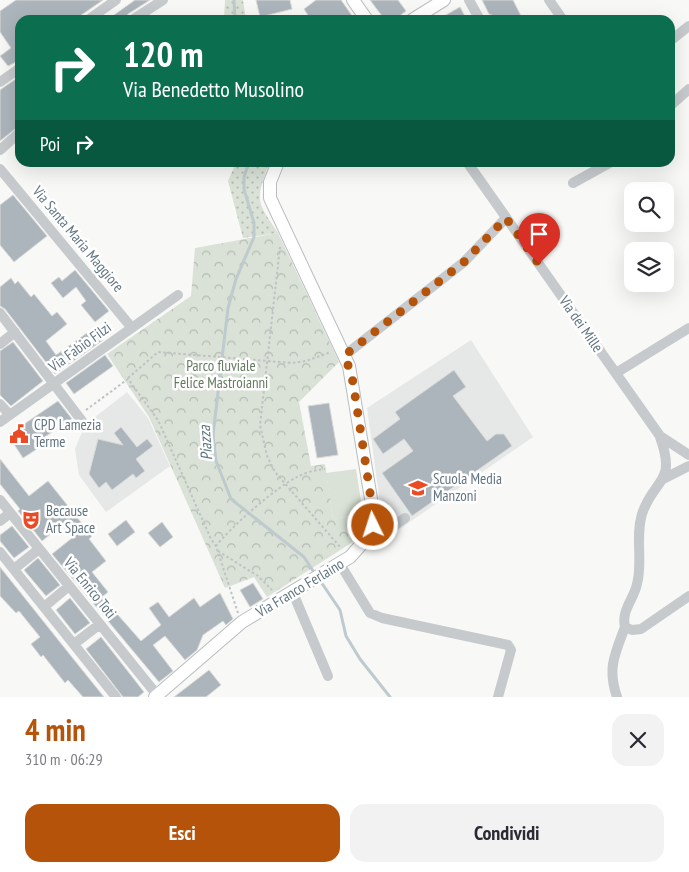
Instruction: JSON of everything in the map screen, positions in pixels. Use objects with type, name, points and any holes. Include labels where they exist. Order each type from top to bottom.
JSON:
[{"type":"main road","points":[[353,0],[364,15]]},
{"type":"main road","points":[[420,15],[444,0]]},
{"type":"main road","points":[[276,167],[270,182],[270,198],[353,382],[373,512],[373,525],[368,537]]},
{"type":"main road","name":"Via Franco Ferlaino","points":[[156,696],[242,622],[340,564],[368,537]]},
{"type":"street","points":[[95,15],[116,0]]},
{"type":"street","points":[[105,15],[126,0]]},
{"type":"street","points":[[140,15],[163,0]]},
{"type":"street","points":[[469,0],[477,15]]},
{"type":"street","points":[[548,0],[559,15]]},
{"type":"street","points":[[675,37],[689,26]]},
{"type":"street","points":[[0,82],[15,72]]},
{"type":"street","points":[[675,102],[689,89]]},
{"type":"street","points":[[0,150],[15,136]]},
{"type":"street","name":"Via dei Mille","points":[[470,167],[660,436]]},
{"type":"street","points":[[573,183],[601,167]]},
{"type":"street","name":"Via Santa Maria Maggiore","points":[[0,169],[132,328]]},
{"type":"street","points":[[339,353],[464,262],[506,218]]},
{"type":"street","name":"Via Fabio Filzi","points":[[0,422],[178,295]]},
{"type":"street","points":[[0,313],[81,421]]},
{"type":"street","points":[[616,373],[689,328]]},
{"type":"street","points":[[0,344],[14,332]]},
{"type":"street","points":[[0,404],[10,416]]},
{"type":"street","points":[[660,436],[689,455]]},
{"type":"street","points":[[617,697],[612,683],[611,664],[625,627],[623,618],[637,584],[642,515],[663,479],[667,455],[660,436]]},
{"type":"street","points":[[663,479],[689,466]]},
{"type":"street","name":"Via Enrico Toti","points":[[0,500],[156,696]]},
{"type":"street","points":[[0,521],[10,513]]},
{"type":"street","points":[[368,537],[380,535],[405,518]]},
{"type":"street","points":[[14,569],[39,549]]},
{"type":"street","points":[[0,552],[116,697]]},
{"type":"street","points":[[340,564],[370,613],[382,618],[508,645],[511,650],[498,697]]},
{"type":"street","points":[[44,607],[70,586]]},
{"type":"street","points":[[298,590],[328,676]]},
{"type":"street","points":[[625,627],[632,630],[641,629],[689,596]]},
{"type":"street","points":[[74,644],[100,624]]},
{"type":"path","points":[[281,240],[260,425],[270,464],[323,530],[340,564]]},
{"type":"path","points":[[81,421],[158,352],[263,362],[306,361],[339,353]]},
{"type":"path","points":[[128,379],[158,420],[210,539],[216,546],[242,622]]},
{"type":"path","points":[[216,546],[226,533],[286,484],[298,476],[325,468]]},
{"type":"path","points":[[218,551],[258,576],[267,584]]},
{"type":"shaded area","name":"Scuola Media Manzoni","points":[[471,340],[533,437],[385,539],[367,408]]},
{"type":"shaded area","points":[[127,392],[148,418],[170,466],[106,512],[79,475],[75,449],[85,425]]},
{"type":"green space","points":[[225,0],[243,0],[245,15],[224,15]]},
{"type":"green space","points":[[234,167],[268,167],[260,193],[260,200],[265,213],[278,233],[243,238],[228,181]]},
{"type":"green space","name":"Parco fluviale Felice Mastroianni","points":[[278,233],[339,362],[299,402],[311,466],[325,464],[333,519],[363,514],[361,531],[356,540],[267,597],[254,577],[225,588],[149,417],[107,354],[191,296],[195,248]]},
{"type":"green space","points":[[356,469],[363,514],[333,519],[326,473]]},
{"type":"building","points":[[16,0],[103,0],[81,15],[15,15],[15,62],[8,66],[0,56],[11,48],[0,32],[0,11]]},
{"type":"building","points":[[135,0],[150,0],[128,15],[114,15]]},
{"type":"building","points":[[256,0],[290,0],[292,9],[268,15],[260,15]]},
{"type":"building","points":[[316,0],[341,0],[352,15],[308,15],[304,9]]},
{"type":"building","points":[[370,0],[398,0],[406,11],[401,15],[381,15]]},
{"type":"building","points":[[482,0],[513,0],[520,15],[492,15],[489,14]]},
{"type":"building","points":[[460,7],[464,15],[446,15]]},
{"type":"building","points":[[15,80],[15,129],[0,141],[0,90]]},
{"type":"building","points":[[13,195],[47,236],[14,262],[0,245],[0,205]]},
{"type":"building","points":[[75,270],[109,311],[95,322],[81,305],[86,301],[76,287],[63,298],[51,283],[59,277],[62,281]]},
{"type":"building","points":[[11,278],[15,284],[18,281],[31,297],[34,294],[52,316],[57,312],[67,324],[46,341],[56,355],[94,328],[103,340],[55,374],[5,309],[0,306],[0,287]]},
{"type":"building","points":[[13,342],[43,381],[11,406],[0,395],[0,351]]},
{"type":"building","points":[[105,355],[113,366],[74,394],[66,383]]},
{"type":"building","points":[[454,370],[466,387],[453,396],[487,441],[496,434],[504,434],[512,446],[412,516],[382,473],[413,451],[404,439],[383,454],[373,439],[400,419],[395,412]]},
{"type":"building","points":[[58,401],[72,419],[34,444],[37,449],[23,458],[8,435]]},
{"type":"building","points":[[329,403],[338,455],[317,458],[308,406]]},
{"type":"building","points":[[121,427],[137,447],[147,439],[153,446],[136,459],[145,471],[136,478],[133,474],[112,490],[106,482],[99,488],[89,474],[98,439],[123,445],[114,433]]},
{"type":"building","points":[[0,459],[29,496],[48,481],[92,536],[89,539],[106,561],[92,572],[108,592],[102,597],[141,641],[161,625],[149,608],[158,602],[169,617],[194,598],[200,607],[220,593],[233,619],[226,625],[223,621],[203,635],[197,650],[185,660],[165,636],[153,645],[173,671],[159,682],[52,554],[72,538],[62,525],[42,541],[18,511],[20,509],[0,484]]},
{"type":"building","points":[[126,520],[135,532],[117,546],[108,534]]},
{"type":"building","points":[[162,522],[173,537],[160,547],[148,533]]},
{"type":"building","points":[[12,526],[29,547],[14,558],[0,541],[0,535]]},
{"type":"building","points":[[38,558],[60,585],[46,596],[24,570]]},
{"type":"building","points":[[0,567],[104,697],[83,697],[68,680],[65,683],[43,655],[41,657],[31,644],[40,637],[19,611],[16,613],[0,596]]},
{"type":"building","points":[[253,583],[263,599],[250,607],[240,590]]},
{"type":"building","points":[[70,598],[90,623],[75,634],[56,610]]},
{"type":"building","points":[[101,637],[144,692],[138,697],[123,697],[86,649]]},
{"type":"building","points":[[209,670],[221,685],[206,697],[174,697]]},
{"type":"waterway","name":"Piazza","points":[[234,0],[235,15]]},
{"type":"waterway","name":"Piazza","points":[[247,167],[244,177],[244,189],[254,223],[254,237],[236,279],[228,308],[213,435],[216,461],[231,499],[304,557],[315,574]]},
{"type":"waterway","name":"Piazza","points":[[319,579],[340,610],[346,636],[360,659],[390,697]]},
{"type":"place","name":"CPD Lamezia Terme","points":[[19,434]]},
{"type":"place","name":"Scuola Media Manzoni","points":[[418,488]]},
{"type":"place","name":"Because Art Space","points":[[31,520]]},
{"type":"route","points":[[373,525],[373,512],[353,382],[345,355],[464,262],[506,218],[539,264]]}]
